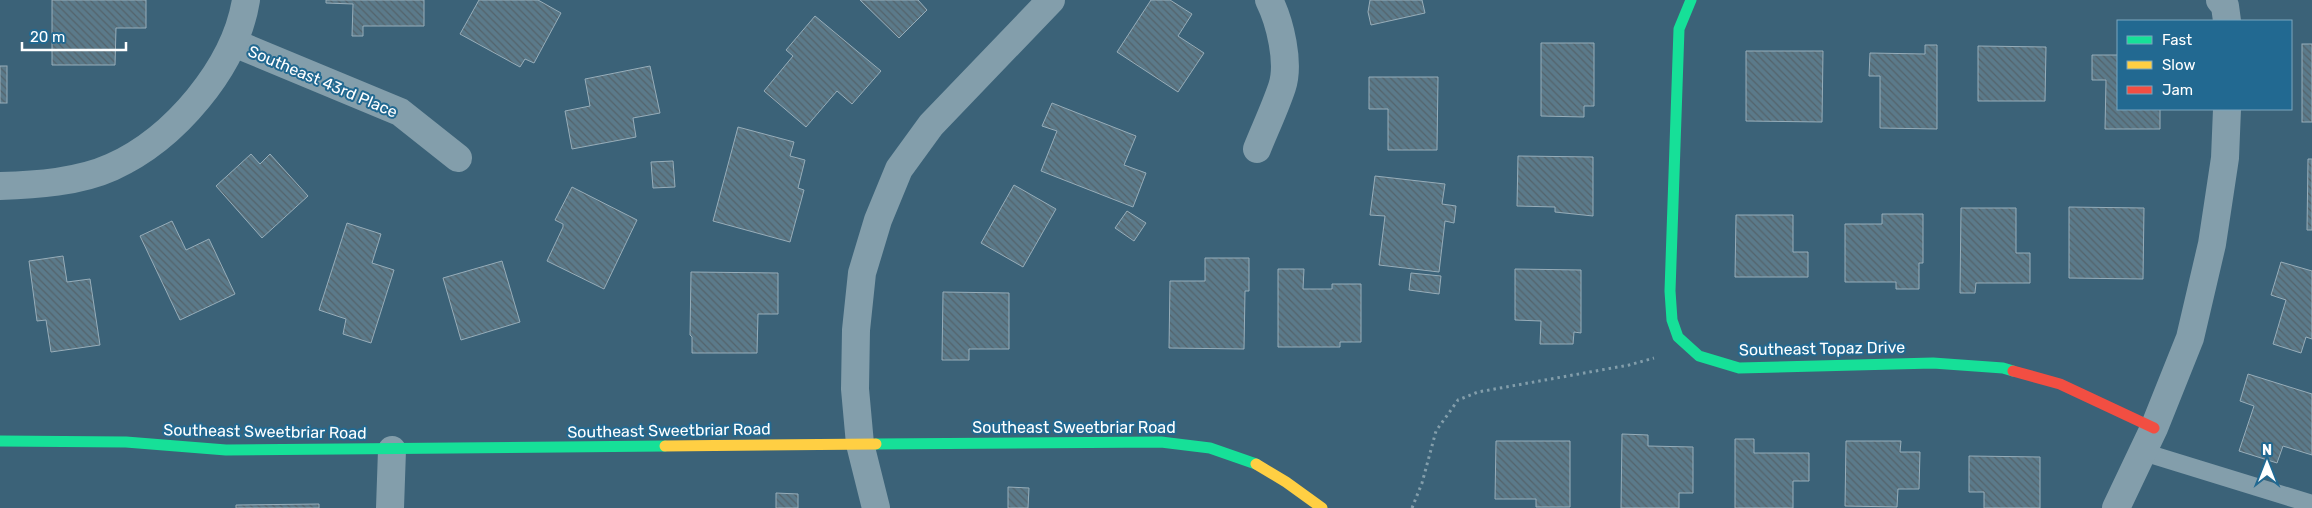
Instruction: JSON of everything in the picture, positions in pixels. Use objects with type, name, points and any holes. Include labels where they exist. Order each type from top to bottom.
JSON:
[{"type":"street","points":[[0,186],[28,185],[73,178],[112,168],[147,147],[174,124],[204,92],[234,43],[246,0]]},
{"type":"street","points":[[876,508],[860,444],[855,389],[856,330],[862,272],[878,220],[899,169],[931,124],[1051,0]]},
{"type":"street","points":[[1257,149],[1283,86],[1284,57],[1276,14],[1269,0]]},
{"type":"street","points":[[1678,337],[1672,320],[1670,292],[1679,29],[1691,0]]},
{"type":"street","points":[[2220,0],[2225,6],[2227,20]]},
{"type":"street","name":"Southeast 43rd Place","points":[[234,43],[400,112],[458,158]]},
{"type":"street","points":[[2116,508],[2149,440],[2190,338],[2212,244],[2226,158],[2227,110]]},
{"type":"street","name":"Southeast Topaz Drive","points":[[1678,337],[1700,356],[1739,368],[1933,363],[2003,368],[2060,384],[2149,440]]},
{"type":"street","name":"Southeast Sweetbriar Road","points":[[0,441],[110,442],[226,450],[392,450],[1142,441],[1187,444],[1219,450],[1253,462],[1298,489],[1322,508]]},
{"type":"street","points":[[390,508],[392,450]]},
{"type":"lane","points":[[2149,440],[2312,504]]},
{"type":"path","points":[[1412,508],[1422,483],[1436,432],[1458,400],[1478,392],[1629,366],[1656,358],[1678,337]]},
{"type":"building","points":[[52,0],[146,0],[146,28],[116,28],[115,65],[52,65]]},
{"type":"building","points":[[326,0],[424,0],[424,26],[363,26],[363,36],[352,36],[353,4],[326,3]]},
{"type":"building","points":[[479,0],[538,0],[561,13],[534,63],[525,59],[520,67],[460,34]]},
{"type":"building","points":[[860,0],[918,0],[927,10],[899,38]]},
{"type":"building","points":[[1151,0],[1170,0],[1192,14],[1178,36],[1204,53],[1178,92],[1117,52]]},
{"type":"building","points":[[1370,0],[1422,0],[1425,13],[1371,25],[1368,12]]},
{"type":"building","points":[[815,16],[881,71],[852,104],[837,91],[806,127],[764,91],[793,56],[786,50]]},
{"type":"building","points":[[1541,43],[1594,43],[1594,106],[1584,106],[1584,117],[1541,116]]},
{"type":"building","points":[[2302,44],[2312,44],[2312,122],[2302,122]]},
{"type":"building","points":[[1925,45],[1937,45],[1937,129],[1880,128],[1880,76],[1869,76],[1870,53],[1925,54]]},
{"type":"building","points":[[1978,46],[2046,47],[2045,101],[1978,101]]},
{"type":"building","points":[[1746,51],[1823,51],[1822,122],[1746,121]]},
{"type":"building","points":[[2092,55],[2117,55],[2117,110],[2160,110],[2160,129],[2105,129],[2106,80],[2092,80]]},
{"type":"building","points":[[0,66],[7,66],[7,103],[0,103]]},
{"type":"building","points":[[650,66],[660,113],[633,118],[636,137],[572,149],[565,111],[590,106],[585,79]]},
{"type":"building","points":[[1369,77],[1438,77],[1437,150],[1388,150],[1388,109],[1369,109]]},
{"type":"building","points":[[1052,103],[1136,136],[1124,165],[1146,173],[1133,207],[1041,171],[1057,131],[1042,126]]},
{"type":"building","points":[[738,127],[794,142],[790,156],[805,160],[798,188],[804,190],[790,242],[713,221]]},
{"type":"building","points":[[251,154],[260,164],[270,154],[308,196],[262,238],[216,186]]},
{"type":"building","points":[[1518,156],[1593,157],[1593,216],[1555,212],[1555,207],[1517,206]]},
{"type":"building","points":[[2308,159],[2312,159],[2312,230],[2307,230]]},
{"type":"building","points":[[673,161],[675,187],[653,188],[651,162]]},
{"type":"building","points":[[1375,176],[1445,184],[1442,204],[1456,206],[1454,223],[1445,221],[1439,272],[1379,265],[1385,216],[1370,215]]},
{"type":"building","points":[[1014,185],[1056,209],[1023,267],[981,243]]},
{"type":"building","points":[[572,187],[637,220],[604,289],[547,261],[563,227],[563,224],[555,220]]},
{"type":"building","points":[[2069,207],[2144,208],[2143,279],[2069,278]]},
{"type":"building","points":[[1961,208],[2016,208],[2016,253],[2030,253],[2030,283],[1976,283],[1975,293],[1960,293]]},
{"type":"building","points":[[1127,211],[1146,223],[1134,241],[1115,228]]},
{"type":"building","points":[[1882,214],[1923,214],[1923,263],[1919,263],[1919,289],[1896,289],[1896,282],[1845,282],[1845,224],[1882,224]]},
{"type":"building","points":[[1736,215],[1793,215],[1793,252],[1808,252],[1808,277],[1735,277]]},
{"type":"building","points":[[172,221],[186,250],[209,239],[235,294],[180,320],[140,236]]},
{"type":"building","points":[[347,223],[381,234],[372,263],[394,270],[371,343],[343,334],[346,319],[319,310]]},
{"type":"building","points":[[63,256],[67,282],[90,279],[100,345],[51,352],[46,320],[37,321],[29,261]]},
{"type":"building","points":[[1205,258],[1249,258],[1249,291],[1245,291],[1244,349],[1169,348],[1170,281],[1205,281]]},
{"type":"building","points":[[502,261],[520,322],[461,340],[443,278]]},
{"type":"building","points":[[2281,262],[2312,271],[2312,339],[2306,337],[2301,353],[2273,344],[2286,300],[2271,295]]},
{"type":"building","points":[[1278,269],[1304,269],[1303,289],[1332,289],[1332,284],[1361,284],[1361,342],[1340,342],[1340,347],[1278,347]]},
{"type":"building","points":[[1515,269],[1581,270],[1581,333],[1574,332],[1573,344],[1540,344],[1541,321],[1515,320]]},
{"type":"building","points":[[691,272],[778,273],[778,314],[758,314],[757,353],[692,353],[692,337],[690,335]]},
{"type":"building","points":[[1411,273],[1441,276],[1439,294],[1409,290]]},
{"type":"building","points":[[943,292],[1009,293],[1009,349],[969,349],[969,360],[942,360]]},
{"type":"building","points":[[2248,374],[2312,394],[2312,455],[2283,446],[2277,463],[2239,451],[2254,406],[2240,401]]},
{"type":"building","points":[[1622,434],[1648,435],[1648,446],[1693,447],[1693,493],[1679,493],[1679,508],[1621,508]]},
{"type":"building","points":[[1735,439],[1754,439],[1754,453],[1809,453],[1809,481],[1793,481],[1793,508],[1735,508]]},
{"type":"building","points":[[1496,441],[1570,441],[1570,507],[1536,507],[1536,499],[1495,499]]},
{"type":"building","points":[[1846,441],[1901,441],[1900,452],[1920,452],[1919,489],[1898,489],[1897,507],[1845,506]]},
{"type":"building","points":[[1969,456],[2040,457],[2040,508],[1984,508],[1984,492],[1969,492]]},
{"type":"building","points":[[1008,487],[1029,488],[1028,508],[1008,508]]},
{"type":"building","points":[[776,493],[798,494],[798,508],[776,508]]},
{"type":"building","points":[[319,504],[319,508],[236,508],[236,505]]},
{"type":"traffic: fast","points":[[1691,0],[1679,29],[1670,291],[1672,320],[1678,337],[1699,356],[1739,368],[1933,363],[2003,368],[2013,371]]},
{"type":"traffic: fast","points":[[0,441],[126,442],[226,450],[665,446]]},
{"type":"traffic: fast","points":[[876,444],[1161,442],[1210,448],[1256,464]]},
{"type":"traffic: slow","points":[[665,446],[876,444]]},
{"type":"traffic: slow","points":[[1256,464],[1286,482],[1322,508]]},
{"type":"traffic: jam","points":[[2013,371],[2060,384],[2154,428]]}]
